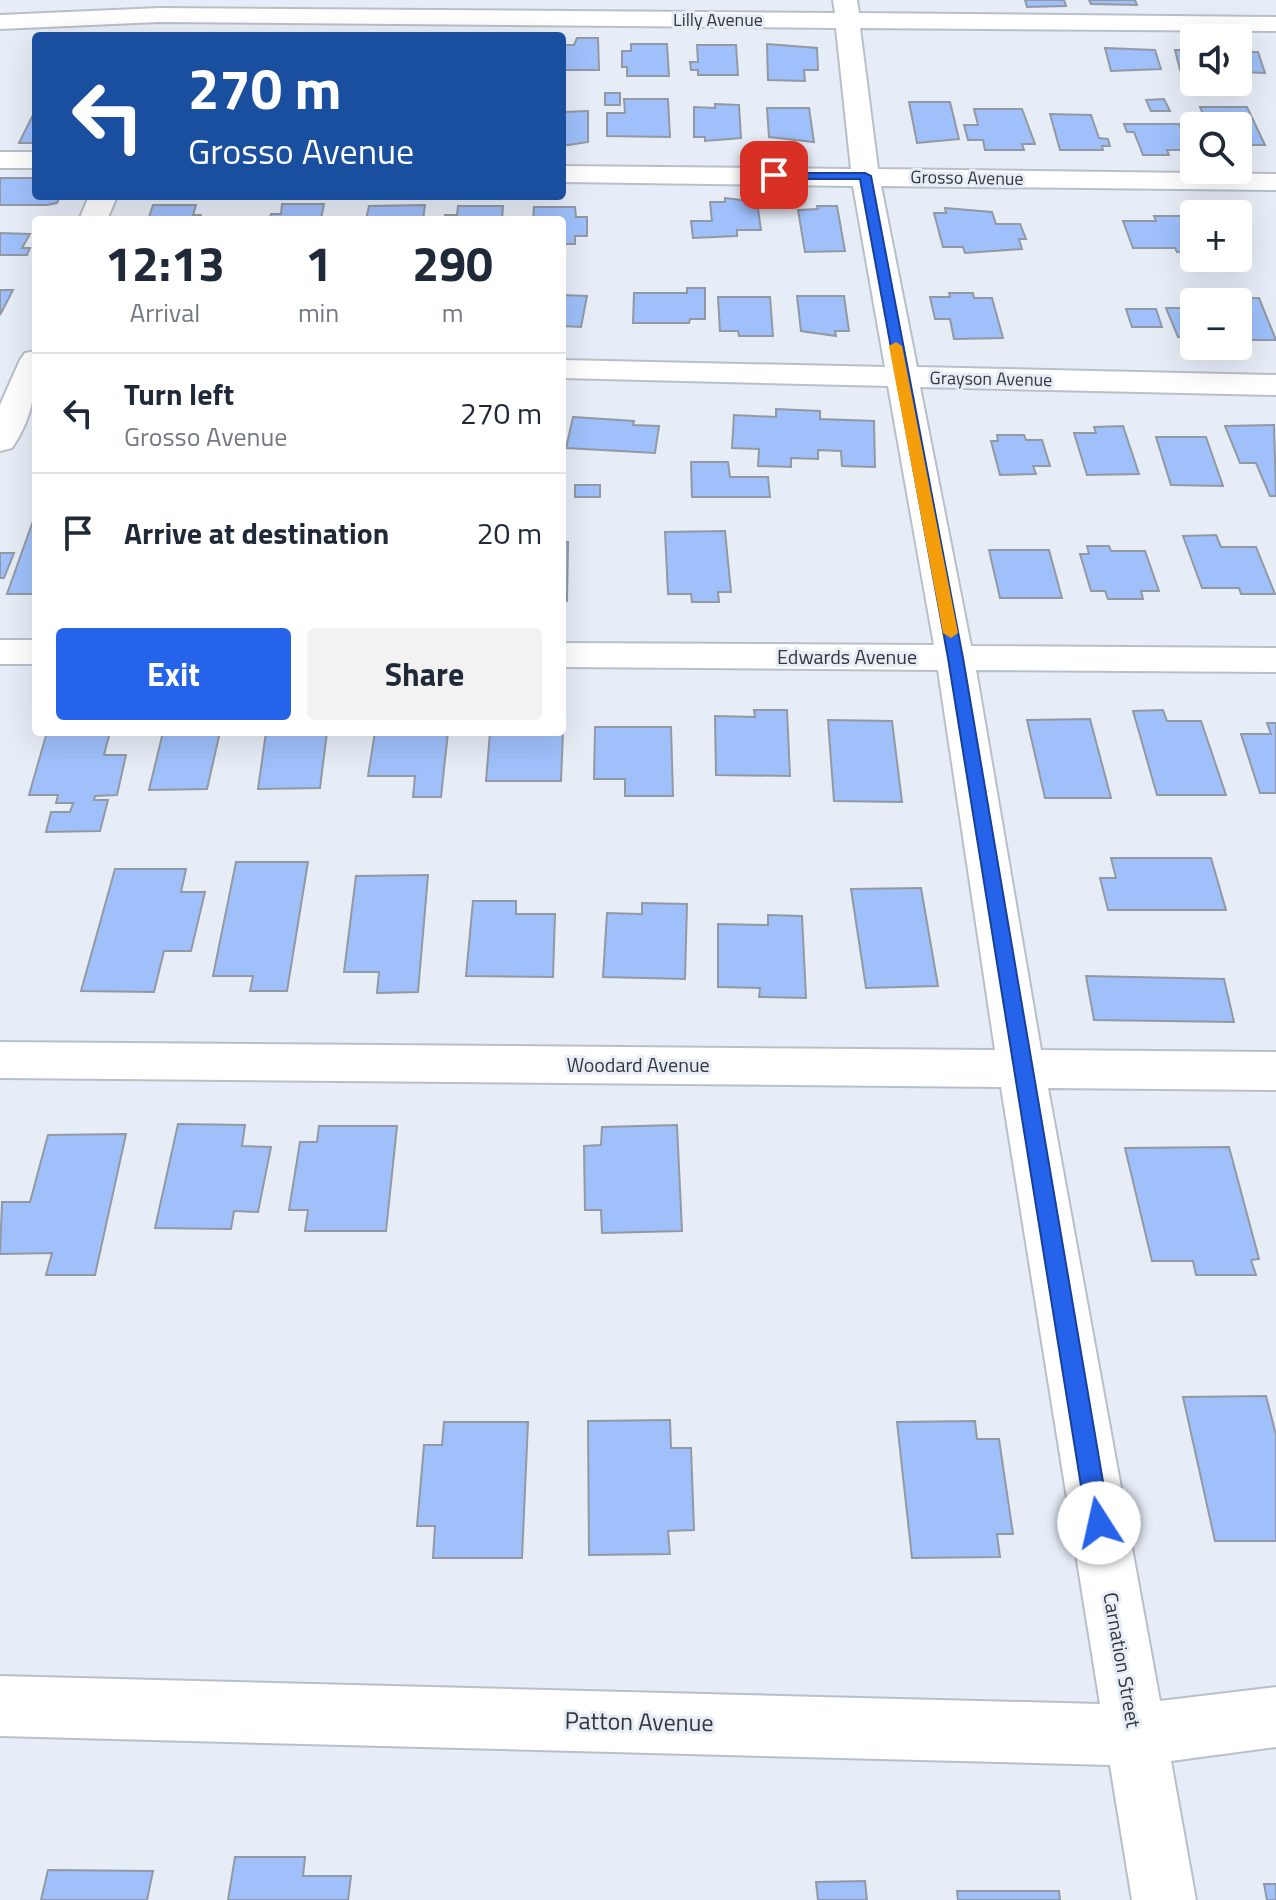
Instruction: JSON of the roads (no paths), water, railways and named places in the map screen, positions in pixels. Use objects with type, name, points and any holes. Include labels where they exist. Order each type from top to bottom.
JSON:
[{"type":"street","name":"Lilly Avenue","points":[[0,22],[159,17],[846,10],[1276,24]]},
{"type":"street","name":"Carnation Street","points":[[846,10],[865,176],[955,658],[1021,1069],[1164,1900]]},
{"type":"street","points":[[0,160],[32,160]]},
{"type":"street","name":"Grosso Avenue","points":[[566,174],[1276,182]]},
{"type":"street","points":[[0,366],[32,364]]},
{"type":"street","name":"Grayson Avenue","points":[[566,369],[1276,385]]},
{"type":"street","points":[[0,441],[32,371]]},
{"type":"street","points":[[0,652],[32,652]]},
{"type":"street","name":"Edwards Avenue","points":[[566,655],[1276,660]]},
{"type":"street","name":"Woodard Avenue","points":[[0,1060],[1276,1071]]},
{"type":"street","name":"Patton Avenue","points":[[0,1706],[1135,1735],[1276,1717]]}]
